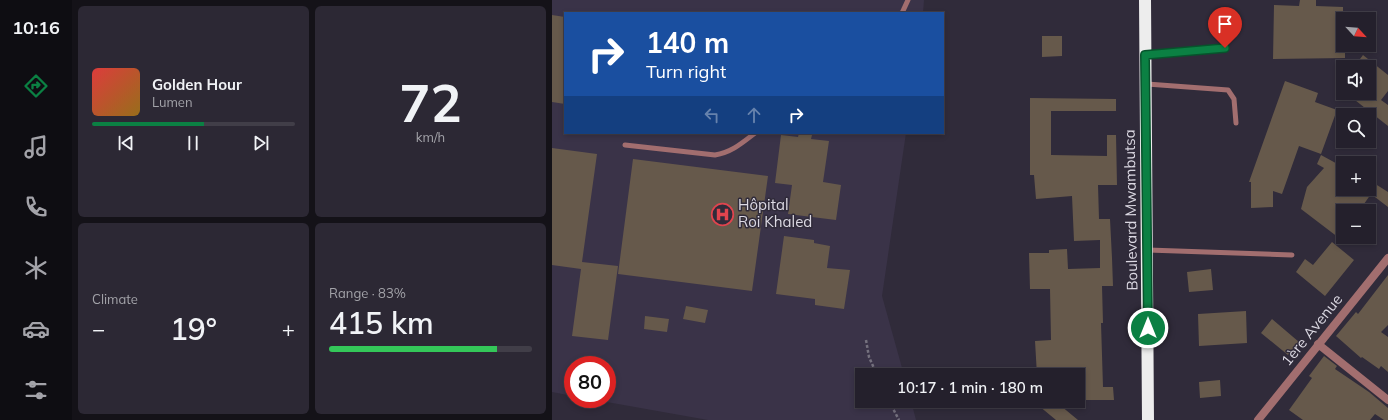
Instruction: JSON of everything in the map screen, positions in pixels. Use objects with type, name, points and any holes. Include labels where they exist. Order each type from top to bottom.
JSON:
[{"type":"highway","name":"Boulevard Mwambutsa","points":[[1145,0],[1148,250],[1148,420]]},
{"type":"street","name":"1ère Avenue","points":[[1258,420],[1388,258]]},
{"type":"street","points":[[1318,344],[1388,400]]},
{"type":"lane","points":[[902,12],[908,0]]},
{"type":"lane","points":[[1145,55],[1225,48]]},
{"type":"lane","points":[[1146,84],[1228,90],[1234,99],[1236,123]]},
{"type":"lane","points":[[626,146],[715,155],[735,149],[754,134]]},
{"type":"lane","points":[[1148,250],[1292,255]]},
{"type":"path","points":[[866,340],[869,357],[874,368]]},
{"type":"path","points":[[892,408],[898,420]]},
{"type":"shaded area","name":"Hôpital Roi Khaled","points":[[552,0],[924,0],[923,12],[564,12],[564,134],[906,134],[882,296],[902,368],[855,368],[855,408],[913,408],[916,420],[708,420],[616,404],[616,356],[564,356],[564,394],[552,392]]},
{"type":"building","points":[[1300,0],[1316,0],[1316,6],[1343,7],[1343,12],[1336,12],[1336,52],[1345,52],[1345,58],[1273,59],[1274,5],[1299,6]]},
{"type":"building","points":[[552,15],[564,17],[564,104],[552,102]]},
{"type":"building","points":[[1042,36],[1062,36],[1062,56],[1042,57]]},
{"type":"building","points":[[1363,55],[1369,60],[1359,60]]},
{"type":"building","points":[[1376,65],[1388,75],[1388,91],[1381,100],[1388,105],[1388,126],[1376,117],[1376,108],[1365,108],[1355,100],[1376,100]]},
{"type":"building","points":[[1285,81],[1318,93],[1315,102],[1336,110],[1321,154],[1299,146],[1282,194],[1273,191],[1273,207],[1251,208],[1251,182],[1249,182]]},
{"type":"building","points":[[1030,98],[1116,99],[1116,111],[1051,111],[1051,155],[1107,156],[1107,135],[1116,135],[1117,185],[1098,185],[1099,219],[1110,219],[1113,286],[1102,286],[1103,323],[1101,323],[1103,387],[1113,387],[1114,400],[1085,400],[1085,368],[1037,368],[1035,341],[1051,340],[1050,289],[1030,289],[1029,253],[1049,253],[1049,250],[1067,249],[1068,269],[1100,268],[1100,240],[1074,241],[1072,196],[1036,199],[1034,175],[1030,175]]},
{"type":"building","points":[[799,134],[806,134],[812,135],[811,139],[829,141],[823,182],[841,185],[836,220],[788,214],[792,185],[775,183],[781,135],[798,137]]},
{"type":"building","points":[[552,148],[597,154],[582,262],[618,266],[608,340],[572,336],[581,269],[552,265]]},
{"type":"building","points":[[1321,155],[1336,163],[1336,196],[1370,196],[1364,204],[1336,204],[1336,236],[1301,209],[1307,187],[1324,168],[1317,164]]},
{"type":"building","points":[[633,159],[768,176],[752,291],[618,274]]},
{"type":"building","points":[[1376,184],[1388,192],[1388,207],[1374,196],[1376,196]]},
{"type":"building","points":[[784,236],[814,240],[814,243],[830,246],[827,268],[850,270],[844,309],[815,305],[815,299],[776,294]]},
{"type":"building","points":[[1332,242],[1354,260],[1325,296],[1296,272],[1305,259],[1313,265]]},
{"type":"building","points":[[1211,269],[1213,290],[1189,292],[1187,272]]},
{"type":"building","points":[[1388,275],[1388,325],[1381,332],[1388,337],[1388,372],[1381,366],[1379,369],[1362,357],[1361,358],[1336,336],[1356,312],[1358,314]]},
{"type":"building","points":[[686,306],[708,310],[705,323],[683,319]]},
{"type":"building","points":[[1246,311],[1247,343],[1199,346],[1198,314]]},
{"type":"building","points":[[645,316],[669,319],[667,332],[644,329]]},
{"type":"building","points":[[1272,319],[1299,342],[1288,355],[1261,333]]},
{"type":"building","points":[[1324,356],[1337,366],[1335,369],[1369,392],[1388,408],[1388,420],[1384,420],[1375,414],[1370,420],[1303,420],[1289,410],[1312,378],[1309,376]]},
{"type":"building","points":[[1220,380],[1221,396],[1200,398],[1199,382]]},
{"type":"building","points":[[1041,408],[1063,408],[1078,420],[1056,420]]},
{"type":"place","name":"Hôpital Roi Khaled","points":[[723,214]]},
{"type":"route","points":[[1148,328],[1145,55],[1225,48]]}]
